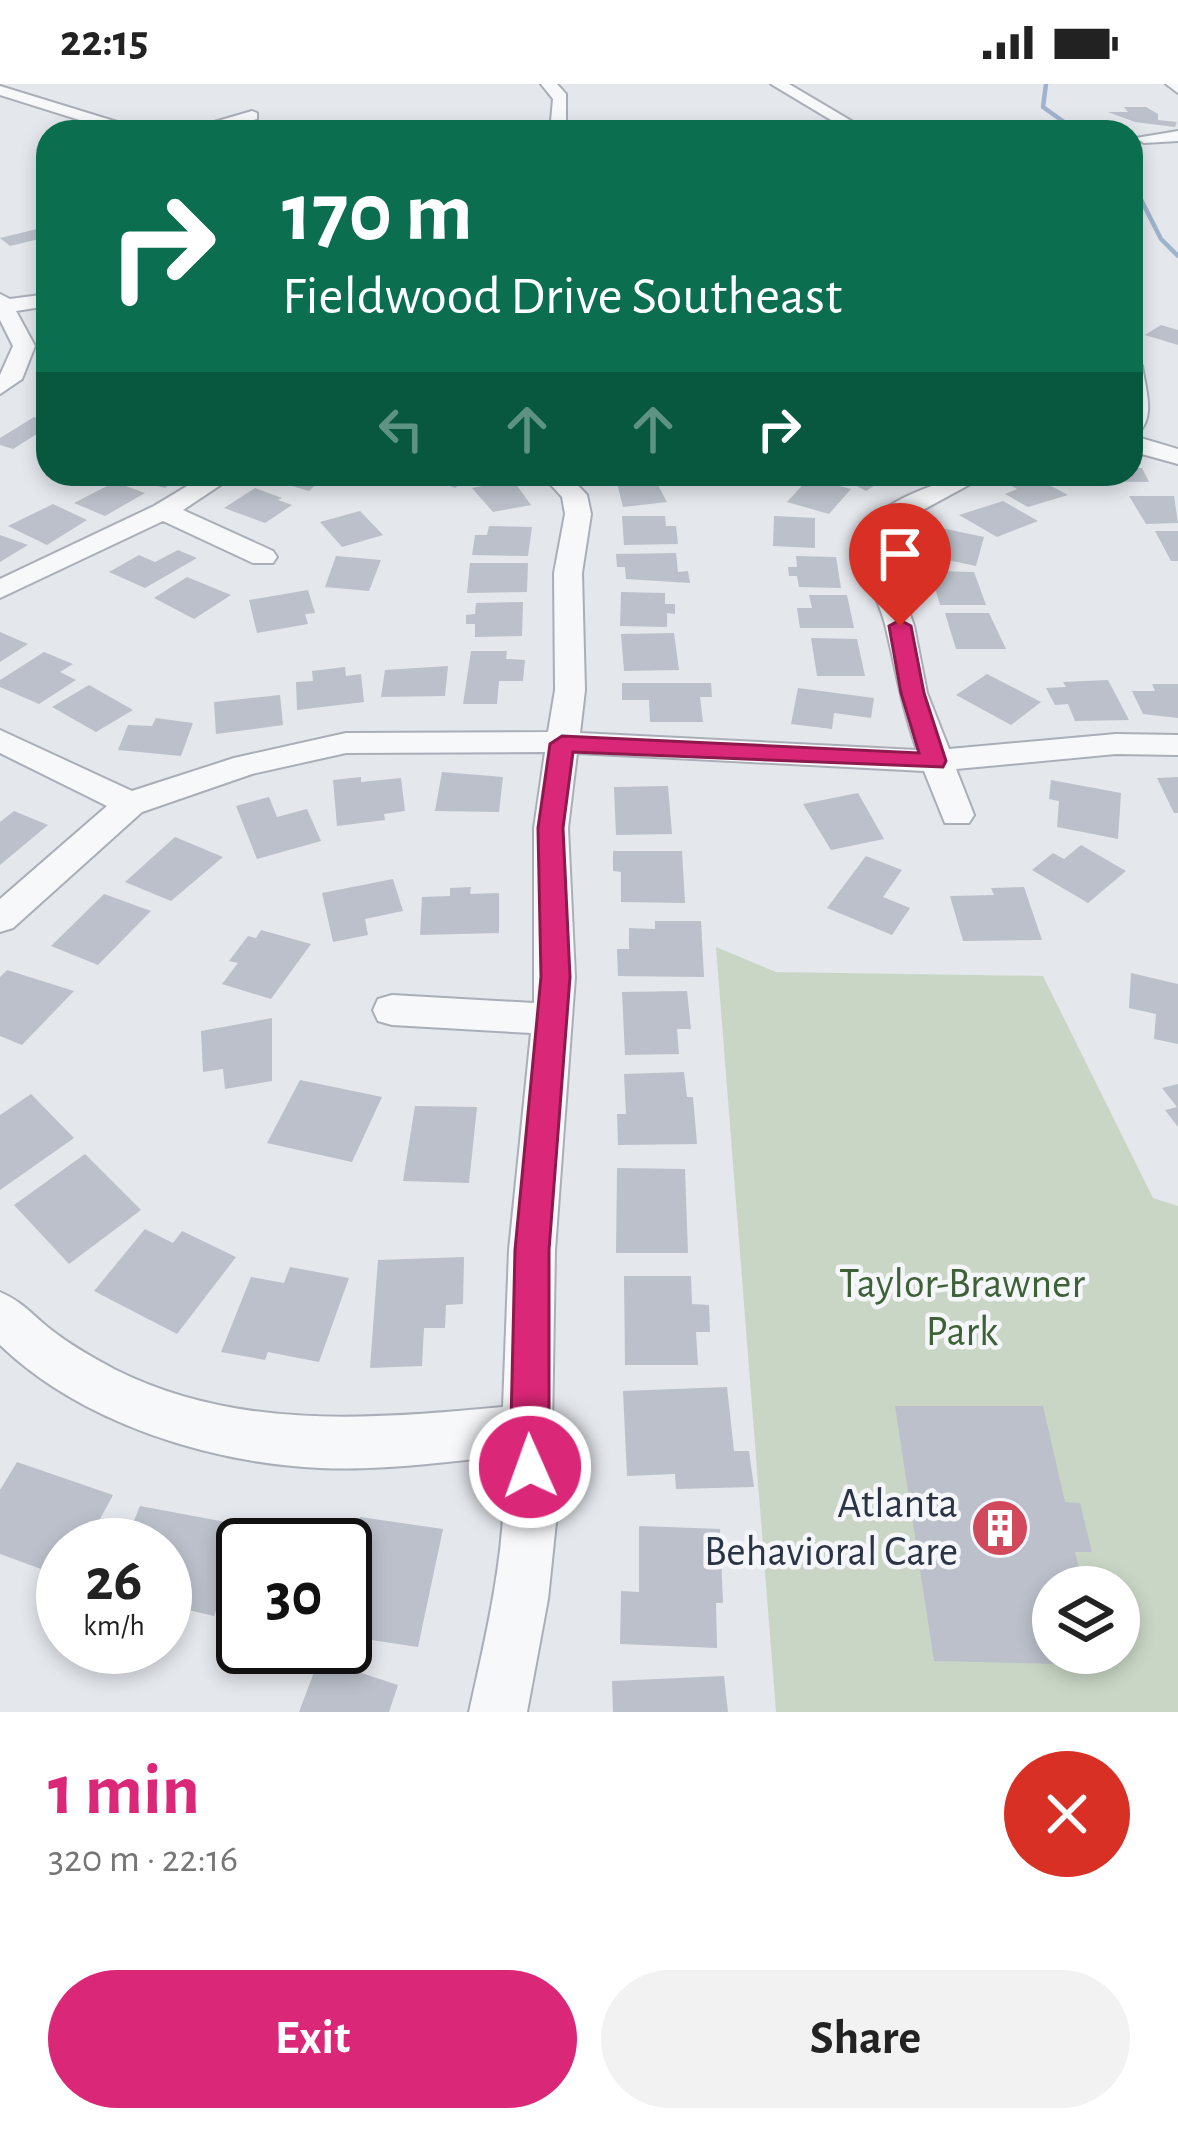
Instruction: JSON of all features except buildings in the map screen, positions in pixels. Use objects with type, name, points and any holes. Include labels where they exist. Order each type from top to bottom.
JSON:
[{"type":"street","points":[[548,84],[563,100],[560,120]]},
{"type":"street","points":[[778,84],[841,120]]},
{"type":"street","points":[[0,90],[96,120]]},
{"type":"street","points":[[236,120],[252,116]]},
{"type":"street","points":[[1144,138],[1178,136]]},
{"type":"street","points":[[0,387],[14,374],[23,346],[3,303],[36,301]]},
{"type":"street","points":[[1143,447],[1178,457]]},
{"type":"street","points":[[0,590],[204,486]]},
{"type":"street","points":[[499,1712],[532,1503],[527,1430],[532,1250],[553,1019],[550,828],[570,690],[568,573],[578,514],[574,495],[565,486]]},
{"type":"street","points":[[953,486],[888,518],[878,530],[874,547],[934,761],[956,815]]},
{"type":"street","points":[[163,511],[263,556]]},
{"type":"street","points":[[0,919],[130,804],[245,765],[346,743],[434,739],[934,761],[1116,744],[1178,745]]},
{"type":"street","points":[[0,740],[130,804]]},
{"type":"street","points":[[392,1010],[553,1019]]},
{"type":"street","points":[[0,1314],[60,1365],[144,1406],[207,1424],[301,1442],[527,1430]]},
{"type":"green space","name":"Taylor-Brawner Park","points":[[716,947],[776,972],[1043,976],[1153,1198],[1178,1206],[1178,1712],[776,1712]]},
{"type":"waterway","points":[[1046,84],[1043,107],[1061,120]]},
{"type":"waterway","points":[[1143,204],[1161,239],[1178,256]]},
{"type":"place","name":"Atlanta Behavioral Care","points":[[1000,1528]]},
{"type":"route","points":[[530,1467],[532,1250],[556,977],[550,828],[562,744],[934,761],[912,693],[900,626]]}]
